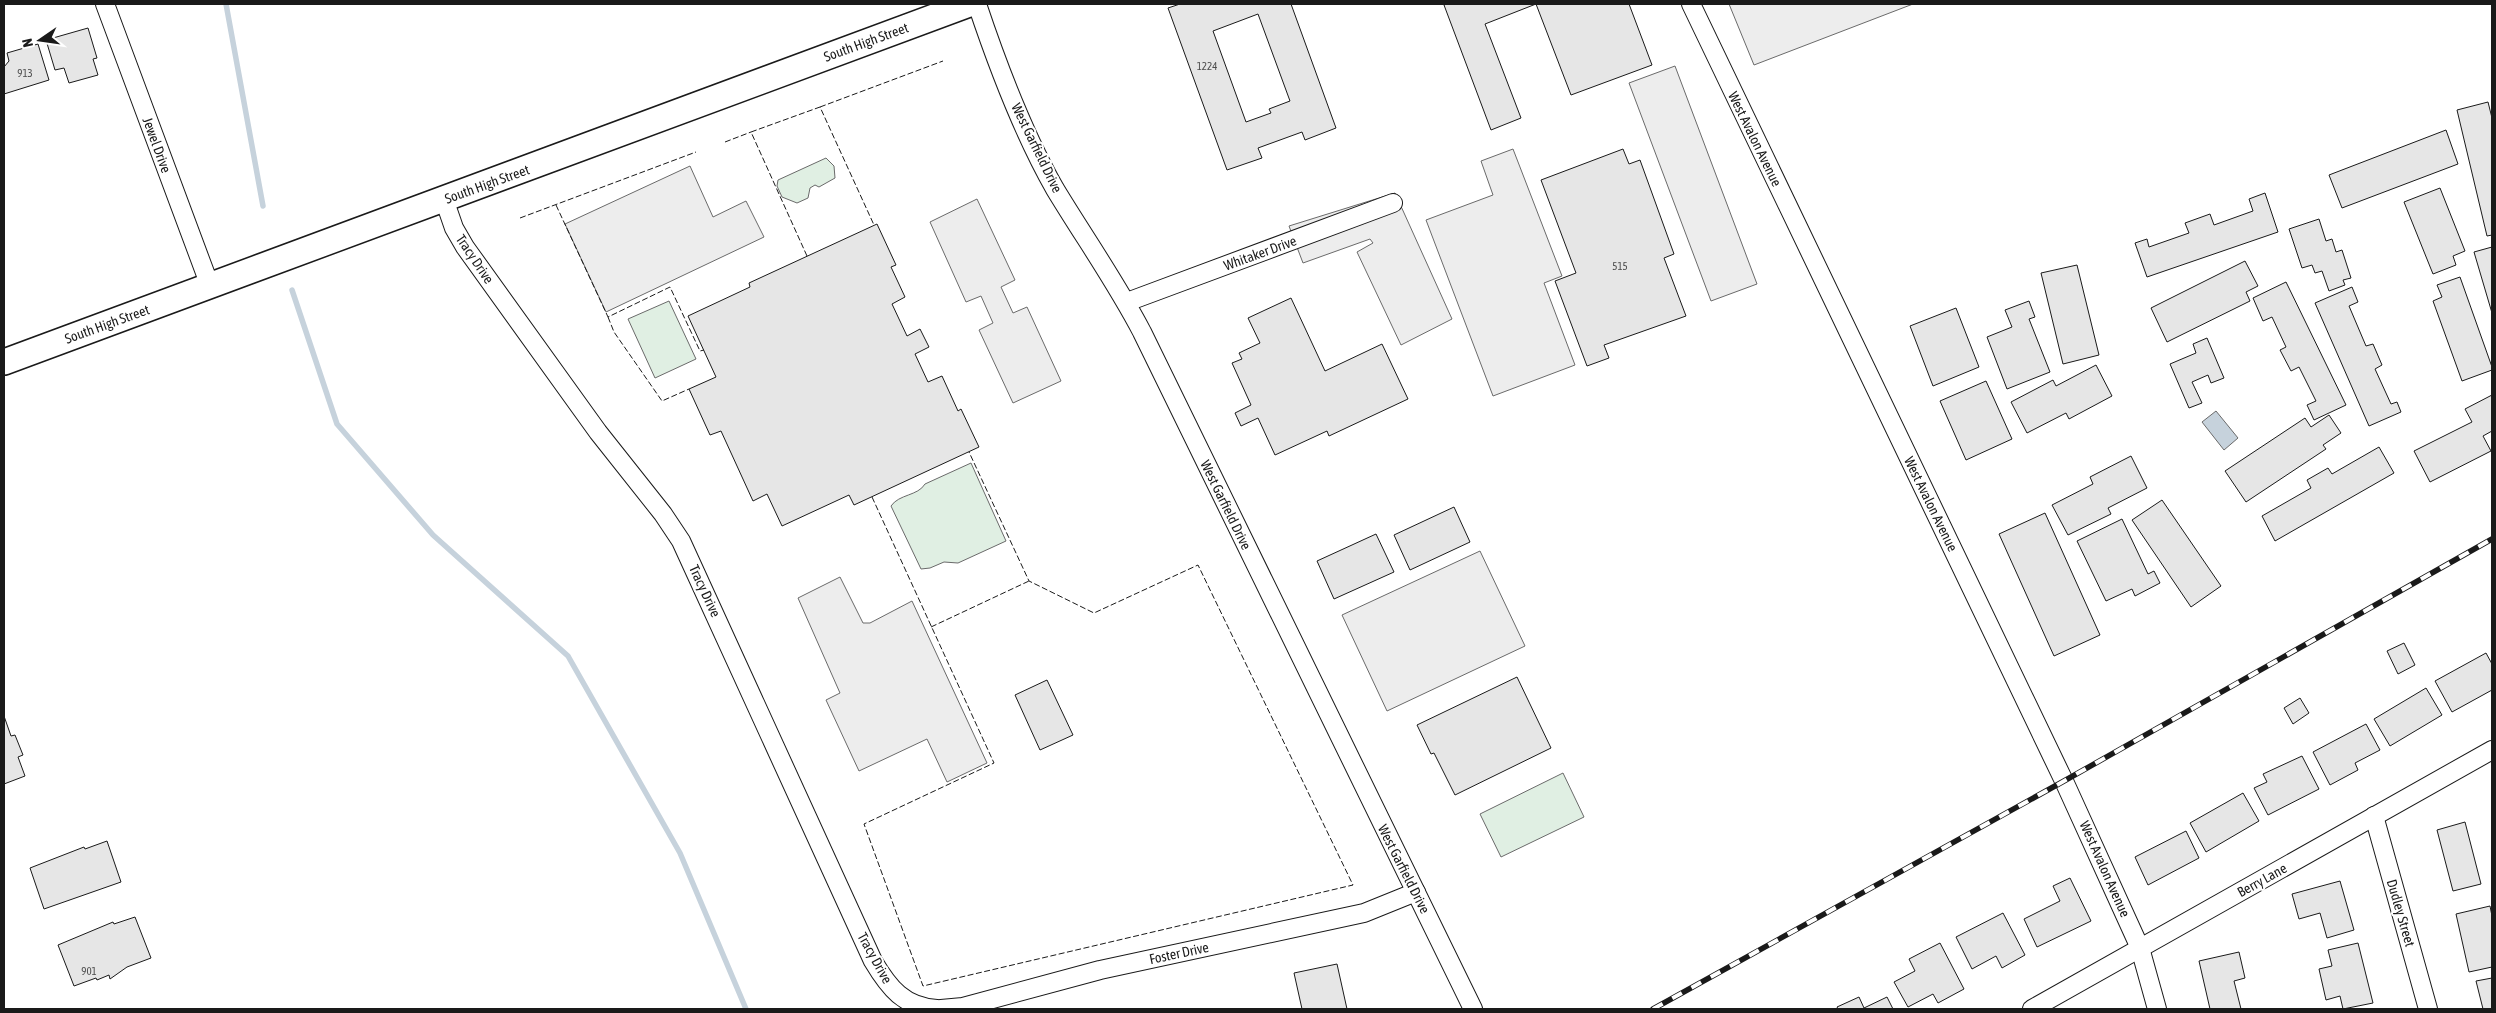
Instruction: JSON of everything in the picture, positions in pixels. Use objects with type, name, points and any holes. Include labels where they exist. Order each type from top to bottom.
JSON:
[{"type":"main road","name":"South High Street","points":[[4,362],[969,4]]},
{"type":"street","name":"Jewel Drive","points":[[105,4],[210,286]]},
{"type":"street","name":"West Garfield Drive","points":[[977,4],[1014,102],[1044,167],[1127,302],[1474,1009]]},
{"type":"street","name":"West Avalon Avenue","points":[[1691,4],[2064,781],[2140,948],[2157,1009]]},
{"type":"street","name":"Tracy Drive","points":[[444,199],[454,228],[465,246],[592,424],[663,514],[681,541],[873,961],[893,991],[905,1000],[919,1006]]},
{"type":"street","name":"Whitaker Drive","points":[[1127,302],[1393,203]]},
{"type":"street","name":"Berry Lane","points":[[2032,1009],[2492,750]]},
{"type":"street","name":"Dudley Street","points":[[2374,816],[2428,1009]]},
{"type":"street","name":"Foster Drive","points":[[919,1006],[939,1009],[963,1007],[1100,970],[1364,913],[1416,892]]},
{"type":"green space","points":[[826,158],[834,166],[835,178],[819,187],[815,185],[810,188],[808,198],[797,203],[782,197],[777,186],[778,180]]},
{"type":"green space","points":[[669,301],[696,359],[655,378],[628,319]]},
{"type":"green space","points":[[971,463],[1006,541],[958,563],[944,562],[930,568],[921,569],[891,506],[899,499],[918,491],[925,484]]},
{"type":"green space","points":[[1563,773],[1584,817],[1501,857],[1480,814]]},
{"type":"shaded area","points":[[1729,4],[1913,4],[1754,65]]},
{"type":"shaded area","points":[[1675,66],[1757,284],[1711,301],[1629,83]]},
{"type":"shaded area","points":[[1513,149],[1562,276],[1544,283],[1575,365],[1493,396],[1426,220],[1493,195],[1481,161]]},
{"type":"shaded area","points":[[690,166],[713,217],[746,201],[764,237],[606,312],[565,224]]},
{"type":"shaded area","points":[[1395,193],[1452,319],[1401,345],[1357,252],[1373,243],[1370,239],[1303,263],[1289,226]]},
{"type":"shaded area","points":[[977,199],[1015,280],[1001,287],[1013,313],[1027,307],[1061,381],[1013,403],[979,330],[993,323],[981,296],[966,302],[930,222]]},
{"type":"shaded area","points":[[2216,411],[2238,438],[2224,450],[2202,422]]},
{"type":"shaded area","points":[[1480,551],[1525,646],[1387,711],[1342,615]]},
{"type":"shaded area","points":[[840,577],[863,623],[870,623],[912,601],[987,763],[947,782],[927,739],[859,771],[826,700],[840,693],[798,598]]},
{"type":"building","points":[[1180,4],[1291,4],[1336,128],[1305,140],[1302,132],[1258,148],[1262,158],[1227,170],[1168,8]],"holes":[[[1258,14],[1290,101],[1269,109],[1271,113],[1246,122],[1213,31]]]},
{"type":"building","points":[[1536,4],[1485,24],[1521,118],[1491,130],[1444,5]]},
{"type":"building","points":[[1536,4],[1629,4],[1652,65],[1571,95]]},
{"type":"building","points":[[88,28],[97,58],[93,59],[98,75],[69,83],[64,68],[55,70],[46,40]]},
{"type":"building","points":[[38,44],[49,80],[4,94],[4,67],[9,61],[7,53]]},
{"type":"building","points":[[2488,102],[2492,118],[2492,235],[2487,236],[2457,110]]},
{"type":"building","points":[[2446,130],[2458,164],[2342,208],[2329,175]]},
{"type":"building","points":[[1623,149],[1629,164],[1640,160],[1674,254],[1664,258],[1686,316],[1604,345],[1609,358],[1587,366],[1555,281],[1576,273],[1541,180]]},
{"type":"building","points":[[2440,188],[2465,251],[2453,256],[2456,265],[2433,274],[2404,202]]},
{"type":"building","points":[[2265,193],[2278,232],[2147,277],[2135,243],[2147,239],[2149,247],[2189,233],[2185,223],[2210,214],[2214,225],[2253,211],[2249,199]]},
{"type":"building","points":[[2319,219],[2326,241],[2332,239],[2336,252],[2342,250],[2351,278],[2343,280],[2345,285],[2329,291],[2322,271],[2315,273],[2312,265],[2302,268],[2289,229]]},
{"type":"building","points":[[877,224],[896,265],[891,267],[905,297],[892,304],[907,336],[920,329],[929,347],[915,354],[928,382],[942,376],[958,411],[961,409],[979,447],[854,505],[849,495],[782,526],[767,494],[753,501],[721,431],[710,435],[689,389],[716,377],[688,316],[750,287],[749,283]]},
{"type":"building","points":[[2492,247],[2492,313],[2474,252]]},
{"type":"building","points":[[2245,261],[2258,286],[2246,292],[2250,301],[2167,342],[2151,308]]},
{"type":"building","points":[[2077,265],[2099,355],[2063,364],[2041,273]]},
{"type":"building","points":[[2460,277],[2492,367],[2492,370],[2462,381],[2433,301],[2442,297],[2437,285]]},
{"type":"building","points":[[2286,282],[2346,405],[2314,420],[2307,405],[2316,401],[2299,367],[2291,371],[2280,350],[2286,347],[2272,317],[2263,321],[2253,298]]},
{"type":"building","points":[[2352,287],[2358,302],[2349,306],[2366,346],[2373,344],[2382,365],[2375,369],[2391,404],[2397,402],[2401,412],[2369,426],[2315,303]]},
{"type":"building","points":[[1291,298],[1325,371],[1382,344],[1408,399],[1329,436],[1327,431],[1275,455],[1258,418],[1241,426],[1235,413],[1251,405],[1232,363],[1242,359],[1239,353],[1260,343],[1248,318]]},
{"type":"building","points":[[2029,301],[2035,317],[2029,319],[2050,372],[2007,389],[1987,337],[2012,327],[2005,310]]},
{"type":"building","points":[[1956,308],[1979,367],[1933,386],[1910,326]]},
{"type":"building","points":[[2207,338],[2224,378],[2211,383],[2208,375],[2192,382],[2202,403],[2189,408],[2170,364],[2196,353],[2193,344]]},
{"type":"building","points":[[2096,365],[2112,396],[2069,419],[2066,413],[2027,433],[2011,402],[2053,380],[2056,386]]},
{"type":"building","points":[[1986,381],[2012,439],[1966,460],[1940,401]]},
{"type":"building","points":[[2492,395],[2492,431],[2483,436],[2491,451],[2430,482],[2414,451],[2472,422],[2465,409]]},
{"type":"building","points":[[2329,415],[2341,433],[2323,445],[2326,449],[2246,502],[2225,471],[2305,418],[2311,427]]},
{"type":"building","points":[[2379,447],[2394,473],[2275,541],[2262,516],[2311,488],[2307,480],[2328,468],[2332,474]]},
{"type":"building","points":[[2131,456],[2147,488],[2108,508],[2111,514],[2068,535],[2052,505],[2093,484],[2090,477]]},
{"type":"building","points":[[2162,500],[2221,586],[2191,607],[2132,520]]},
{"type":"building","points":[[1454,507],[1470,542],[1410,570],[1394,535]]},
{"type":"building","points":[[2045,513],[2100,635],[2054,656],[1999,534]]},
{"type":"building","points":[[2122,519],[2148,574],[2154,571],[2160,583],[2135,596],[2132,589],[2106,601],[2077,541]]},
{"type":"building","points":[[1376,534],[1394,572],[1334,599],[1317,561]]},
{"type":"building","points":[[2404,643],[2415,665],[2398,674],[2387,651]]},
{"type":"building","points":[[2486,653],[2492,664],[2492,690],[2452,712],[2435,681]]},
{"type":"building","points":[[1517,677],[1551,748],[1455,795],[1434,753],[1431,754],[1417,725]]},
{"type":"building","points":[[1047,680],[1073,735],[1040,750],[1015,695]]},
{"type":"building","points":[[2426,688],[2442,715],[2390,746],[2374,719]]},
{"type":"building","points":[[2300,698],[2309,713],[2293,724],[2284,708]]},
{"type":"building","points":[[4,716],[11,736],[15,735],[23,755],[18,757],[25,776],[4,784]]},
{"type":"building","points":[[2366,724],[2380,750],[2355,763],[2358,770],[2330,785],[2313,752]]},
{"type":"building","points":[[2302,756],[2319,789],[2268,815],[2254,788],[2267,782],[2263,774]]},
{"type":"building","points":[[2243,793],[2259,821],[2206,852],[2190,823]]},
{"type":"building","points":[[2465,822],[2481,884],[2453,891],[2437,830]]},
{"type":"building","points":[[2186,831],[2199,858],[2148,885],[2135,857]]},
{"type":"building","points":[[107,841],[121,882],[44,909],[30,868],[84,847],[85,849]]},
{"type":"building","points":[[2070,878],[2091,921],[2037,947],[2024,919],[2060,901],[2053,886]]},
{"type":"building","points":[[2340,881],[2354,930],[2327,938],[2320,913],[2299,919],[2292,894]]},
{"type":"building","points":[[2490,906],[2492,916],[2492,967],[2469,972],[2456,914]]},
{"type":"building","points":[[2003,913],[2025,955],[2002,968],[1996,956],[1972,969],[1956,937]]},
{"type":"building","points":[[135,917],[151,958],[127,967],[110,979],[109,975],[74,986],[58,945],[113,922],[114,924]]},
{"type":"building","points":[[1940,943],[1964,989],[1938,1003],[1933,994],[1908,1007],[1894,982],[1915,971],[1909,959]]},
{"type":"building","points":[[2358,943],[2373,1003],[2343,1009],[2340,996],[2326,1000],[2319,969],[2332,966],[2328,950]]},
{"type":"building","points":[[2239,952],[2245,978],[2234,981],[2241,1009],[2210,1009],[2199,961]]},
{"type":"building","points":[[1337,964],[1347,1009],[1302,1009],[1294,973]]},
{"type":"building","points":[[2492,978],[2492,1009],[2483,1009],[2476,981]]},
{"type":"building","points":[[1859,997],[1864,1008],[1887,997],[1893,1009],[1838,1009],[1837,1007]]},
{"type":"waterway","points":[[226,4],[263,206]]},
{"type":"waterway","points":[[292,290],[337,424],[433,535],[568,656],[680,853],[746,1009]]},
{"type":"railway","points":[[1653,1009],[2064,781],[2492,539]]},
{"type":"fence","points":[[820,107],[943,61]]},
{"type":"fence","points":[[807,256],[751,132],[820,107],[874,225]]},
{"type":"fence","points":[[725,142],[751,132]]},
{"type":"fence","points":[[520,218],[696,152]]},
{"type":"fence","points":[[556,205],[608,317],[670,287],[700,351],[704,350]]},
{"type":"fence","points":[[608,317],[614,332],[662,401],[689,389]]},
{"type":"fence","points":[[872,497],[994,763],[864,824],[923,986],[1353,885],[1198,565],[1094,613],[1029,581],[969,452]]},
{"type":"fence","points":[[931,627],[1029,581]]}]
